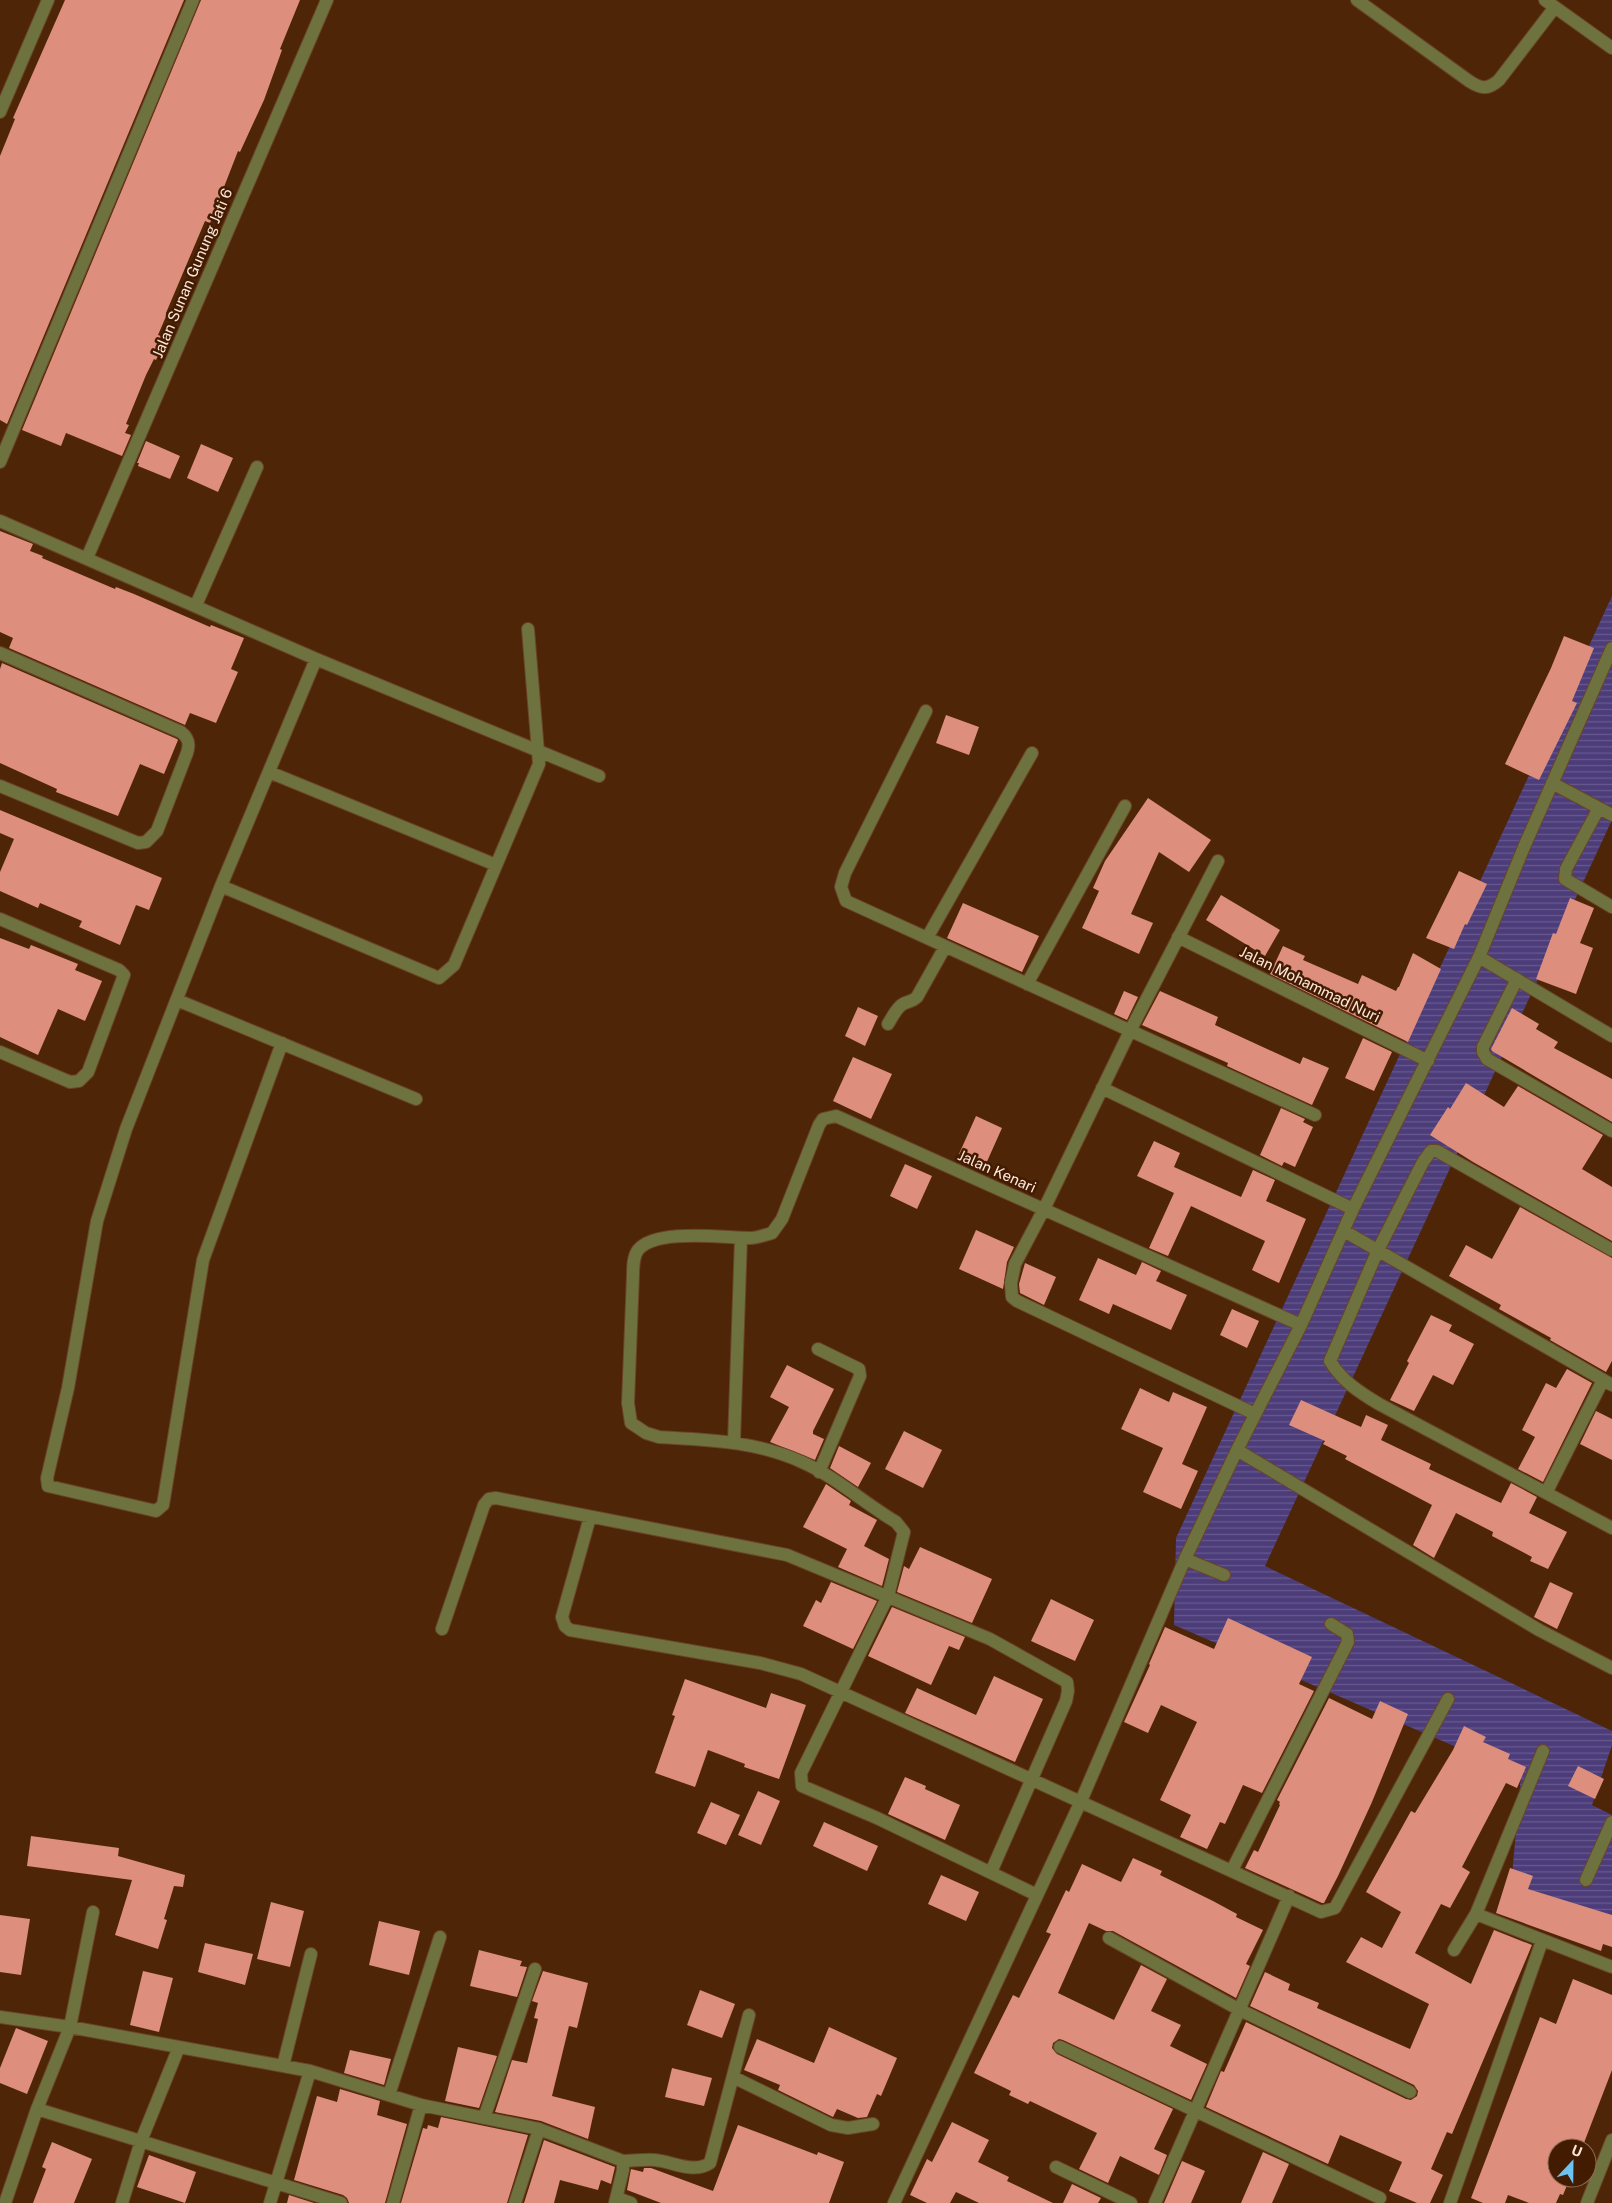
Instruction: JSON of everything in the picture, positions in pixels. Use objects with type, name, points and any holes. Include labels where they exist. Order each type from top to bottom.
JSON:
[{"type":"street","points":[[0,112],[48,0]]},
{"type":"street","points":[[0,462],[193,0]]},
{"type":"street","name":"Jalan Sunan Gunung Jati 6","points":[[87,558],[327,0]]},
{"type":"street","points":[[1357,0],[1477,87],[1489,88],[1499,80],[1550,4],[1612,48]]},
{"type":"street","points":[[196,605],[257,467]]},
{"type":"street","points":[[0,521],[316,659],[599,776]]},
{"type":"street","points":[[221,886],[439,978],[454,965],[539,764],[528,629]]},
{"type":"street","points":[[894,2203],[1081,1801],[1185,1559],[1242,1453],[1255,1414],[1301,1325],[1345,1232],[1353,1209],[1428,1061],[1485,960],[1552,783],[1612,648]]},
{"type":"street","points":[[0,653],[181,732],[188,738],[188,747],[156,831],[146,842],[138,843],[0,786]]},
{"type":"street","points":[[282,1043],[203,1260],[163,1505],[156,1511],[48,1486],[47,1478],[68,1388],[97,1220],[126,1129],[221,886],[316,659]]},
{"type":"street","points":[[926,711],[845,873],[841,887],[846,901],[1315,1115]]},
{"type":"street","points":[[927,938],[1032,753]]},
{"type":"street","points":[[269,772],[496,865]]},
{"type":"street","points":[[1552,783],[1612,815]]},
{"type":"street","points":[[1027,984],[1125,806]]},
{"type":"street","points":[[1594,806],[1566,869],[1565,879],[1612,907]]},
{"type":"street","points":[[1218,861],[1130,1031],[1044,1209],[1015,1264],[1011,1283],[1012,1297],[1026,1306],[1255,1414]]},
{"type":"street","points":[[0,919],[120,970],[124,975],[88,1072],[79,1081],[70,1082],[0,1052]]},
{"type":"street","name":"Jalan Mohammad Nuri","points":[[1178,936],[1428,1061]]},
{"type":"street","points":[[888,1024],[899,1006],[905,1002],[911,1002],[917,997],[945,947]]},
{"type":"street","points":[[1485,960],[1612,1036]]},
{"type":"street","points":[[1516,979],[1483,1047],[1483,1052],[1487,1059],[1612,1131]]},
{"type":"street","points":[[177,1000],[416,1099]]},
{"type":"street","points":[[1102,1088],[1353,1209]]},
{"type":"street","name":"Jalan Kenari","points":[[741,1238],[752,1238],[772,1233],[782,1219],[819,1125],[823,1119],[836,1116],[1301,1325]]},
{"type":"street","points":[[1612,1250],[1431,1151],[1374,1249],[1330,1361],[1337,1374],[1353,1388],[1379,1404],[1612,1528]]},
{"type":"street","points":[[1345,1232],[1608,1383],[1546,1493]]},
{"type":"street","points":[[734,1442],[741,1238],[674,1236],[646,1243],[638,1250],[634,1260],[628,1403],[631,1423],[646,1433],[659,1437],[734,1442],[771,1450],[803,1462],[896,1522],[904,1532],[888,1596],[801,1773],[802,1786],[877,1818],[1037,1895]]},
{"type":"street","points":[[818,1350],[859,1369],[860,1376],[819,1472]]},
{"type":"street","points":[[1242,1453],[1538,1630],[1612,1668]]},
{"type":"street","points":[[442,1629],[484,1505],[489,1499],[496,1498],[787,1555],[990,1639],[1066,1682],[1068,1691],[1066,1701],[991,1872]]},
{"type":"street","points":[[590,1517],[562,1613],[562,1621],[567,1628],[580,1633],[760,1663],[801,1674],[1321,1912],[1335,1908],[1448,1699]]},
{"type":"street","points":[[1185,1559],[1224,1575]]},
{"type":"street","points":[[1232,1870],[1345,1648],[1347,1634],[1331,1624]]},
{"type":"street","points":[[1454,1950],[1476,1914],[1543,1751]]},
{"type":"street","points":[[1586,1880],[1612,1822]]},
{"type":"street","points":[[1155,2203],[1289,1896]]},
{"type":"street","points":[[5,2203],[37,2109],[70,2027],[93,1912]]},
{"type":"street","points":[[1476,1914],[1612,1967]]},
{"type":"street","points":[[389,2095],[440,1937]]},
{"type":"street","points":[[1109,1938],[1240,2010],[1410,2092]]},
{"type":"street","points":[[1450,2203],[1542,1941]]},
{"type":"street","points":[[282,2066],[311,1954]]},
{"type":"street","points":[[484,2118],[535,1969]]},
{"type":"street","points":[[0,2017],[70,2027],[310,2071],[421,2105],[539,2129],[623,2161],[655,2160],[696,2168],[710,2163],[749,2015]]},
{"type":"street","points":[[122,2203],[141,2141],[179,2047]]},
{"type":"street","points":[[1060,2047],[1380,2198]]},
{"type":"street","points":[[270,2203],[310,2071]]},
{"type":"street","points":[[733,2077],[831,2125],[848,2128],[872,2124]]},
{"type":"street","points":[[393,2203],[421,2105]]},
{"type":"street","points":[[37,2109],[341,2203]]},
{"type":"street","points":[[515,2203],[539,2129]]},
{"type":"street","points":[[1587,2203],[1612,2140]]},
{"type":"street","points":[[623,2161],[616,2200],[631,2203]]},
{"type":"street","points":[[1056,2167],[1131,2203]]},
{"type":"shaded area","points":[[1612,596],[1612,820],[1265,1566],[1612,1731],[1612,1745],[1592,1805],[1612,1815],[1612,1938],[1510,1898],[1521,1775],[1174,1625],[1176,1538]]},
{"type":"building","points":[[65,0],[184,0],[7,424],[0,420],[0,156],[15,119],[13,118]]},
{"type":"building","points":[[201,0],[300,0],[280,49],[282,50],[264,100],[240,152],[238,151],[210,223],[205,221],[166,313],[158,335],[166,338],[156,360],[154,359],[146,375],[126,424],[129,425],[125,433],[131,435],[122,456],[66,433],[61,446],[22,430]]},
{"type":"building","points":[[146,441],[180,456],[170,479],[138,466],[139,463],[137,463]]},
{"type":"building","points":[[201,444],[233,458],[218,492],[187,478]]},
{"type":"building","points":[[0,531],[33,544],[30,551],[43,556],[42,558],[115,589],[116,587],[134,594],[210,627],[211,625],[244,638],[231,669],[238,672],[216,723],[190,713],[185,725],[9,648],[13,638],[0,632]]},
{"type":"building","points":[[1564,636],[1594,648],[1572,701],[1577,703],[1539,780],[1505,764],[1551,668]]},
{"type":"building","points":[[2,663],[177,739],[164,774],[140,764],[118,816],[56,792],[57,789],[0,763],[0,669]]},
{"type":"building","points":[[946,715],[979,727],[969,755],[936,743]]},
{"type":"building","points":[[1148,798],[1211,840],[1189,872],[1159,852],[1131,914],[1153,923],[1139,954],[1082,928],[1099,891],[1093,888],[1105,861]]},
{"type":"building","points":[[0,810],[162,878],[149,910],[136,905],[120,945],[79,927],[82,921],[40,903],[38,908],[0,891],[0,872],[14,839],[0,833]]},
{"type":"building","points":[[1459,871],[1487,884],[1467,925],[1465,924],[1454,949],[1426,938]]},
{"type":"building","points":[[1221,895],[1280,930],[1265,956],[1206,920]]},
{"type":"building","points":[[1570,898],[1594,908],[1580,943],[1593,948],[1576,994],[1536,979],[1553,933],[1556,934]]},
{"type":"building","points":[[963,903],[1039,936],[1022,972],[947,938]]},
{"type":"building","points":[[0,938],[29,949],[31,945],[78,964],[75,970],[102,981],[85,1021],[58,1009],[38,1055],[0,1037]]},
{"type":"building","points":[[1283,946],[1305,956],[1303,960],[1358,984],[1362,975],[1396,991],[1413,953],[1441,969],[1408,1042],[1270,974]]},
{"type":"building","points":[[1124,991],[1138,997],[1127,1020],[1114,1014]]},
{"type":"building","points":[[1160,991],[1218,1017],[1215,1025],[1300,1064],[1303,1057],[1329,1068],[1312,1105],[1227,1066],[1228,1063],[1142,1025]]},
{"type":"building","points":[[858,1007],[878,1016],[865,1046],[845,1036]]},
{"type":"building","points":[[1512,1008],[1539,1024],[1536,1029],[1558,1042],[1554,1048],[1612,1079],[1612,1122],[1492,1051],[1491,1049]]},
{"type":"building","points":[[1363,1038],[1392,1052],[1374,1091],[1345,1078]]},
{"type":"building","points":[[853,1057],[892,1074],[871,1119],[833,1101]]},
{"type":"building","points":[[1466,1083],[1504,1107],[1518,1086],[1603,1135],[1582,1169],[1612,1187],[1612,1241],[1473,1162],[1430,1135],[1448,1107],[1450,1109]]},
{"type":"building","points":[[1281,1108],[1305,1119],[1303,1122],[1313,1127],[1295,1167],[1284,1162],[1282,1166],[1260,1155]]},
{"type":"building","points":[[976,1116],[1002,1128],[985,1166],[959,1154]]},
{"type":"building","points":[[1154,1141],[1180,1153],[1174,1167],[1241,1197],[1253,1170],[1275,1180],[1266,1201],[1306,1219],[1279,1283],[1252,1270],[1265,1241],[1191,1206],[1168,1256],[1149,1248],[1174,1193],[1137,1176]]},
{"type":"building","points":[[905,1164],[932,1176],[917,1209],[890,1196]]},
{"type":"building","points":[[1520,1207],[1612,1258],[1612,1361],[1606,1372],[1499,1309],[1501,1305],[1449,1276],[1466,1245],[1492,1259]]},
{"type":"building","points":[[976,1230],[1014,1247],[1007,1262],[1003,1289],[959,1269]]},
{"type":"building","points":[[1098,1258],[1136,1275],[1142,1262],[1161,1271],[1156,1281],[1187,1295],[1171,1330],[1113,1304],[1109,1314],[1079,1300]]},
{"type":"building","points":[[1025,1263],[1056,1277],[1044,1305],[1020,1293],[1019,1284]]},
{"type":"building","points":[[1232,1309],[1259,1321],[1247,1348],[1220,1335]]},
{"type":"building","points":[[1431,1315],[1452,1325],[1449,1331],[1474,1344],[1453,1385],[1433,1375],[1414,1411],[1390,1400],[1409,1363],[1407,1361]]},
{"type":"building","points":[[787,1365],[834,1389],[813,1431],[813,1434],[824,1439],[815,1460],[770,1442],[789,1407],[770,1397]]},
{"type":"building","points":[[1567,1369],[1592,1383],[1543,1482],[1518,1469],[1535,1437],[1522,1430],[1546,1383],[1556,1388]]},
{"type":"building","points":[[1140,1388],[1169,1402],[1173,1392],[1207,1407],[1182,1464],[1198,1471],[1181,1509],[1143,1492],[1163,1448],[1121,1429]]},
{"type":"building","points":[[1301,1400],[1361,1427],[1366,1415],[1388,1425],[1381,1440],[1431,1464],[1429,1469],[1501,1503],[1511,1483],[1537,1497],[1529,1513],[1567,1532],[1548,1569],[1530,1561],[1532,1557],[1492,1536],[1493,1532],[1456,1513],[1434,1558],[1413,1545],[1432,1505],[1345,1459],[1347,1456],[1323,1444],[1325,1441],[1289,1425]]},
{"type":"building","points":[[1596,1411],[1612,1419],[1612,1460],[1580,1444]]},
{"type":"building","points":[[904,1431],[942,1450],[923,1488],[885,1469]]},
{"type":"building","points":[[839,1446],[871,1463],[858,1487],[830,1468]]},
{"type":"building","points":[[826,1484],[851,1501],[849,1505],[877,1520],[864,1546],[889,1559],[882,1586],[838,1567],[847,1549],[803,1527]]},
{"type":"building","points":[[920,1547],[992,1579],[972,1623],[897,1592],[904,1566],[909,1569]]},
{"type":"building","points":[[831,1582],[877,1601],[853,1649],[803,1626],[816,1600],[821,1603]]},
{"type":"building","points":[[1550,1582],[1573,1593],[1557,1629],[1534,1617]]},
{"type":"building","points":[[1051,1599],[1094,1620],[1075,1661],[1031,1641]]},
{"type":"building","points":[[892,1607],[965,1637],[959,1650],[949,1646],[931,1685],[868,1656]]},
{"type":"building","points":[[1228,1618],[1312,1657],[1299,1684],[1314,1691],[1262,1793],[1243,1785],[1225,1824],[1220,1822],[1207,1849],[1180,1837],[1191,1815],[1160,1800],[1197,1722],[1161,1705],[1148,1733],[1124,1722],[1165,1627],[1214,1649]]},
{"type":"building","points":[[994,1676],[1043,1699],[1015,1762],[905,1713],[917,1688],[976,1715]]},
{"type":"building","points":[[685,1679],[766,1708],[771,1693],[806,1705],[779,1779],[744,1767],[745,1764],[708,1750],[695,1787],[655,1773],[675,1716],[672,1715]]},
{"type":"building","points":[[1329,1698],[1372,1719],[1380,1701],[1408,1714],[1372,1802],[1338,1876],[1324,1903],[1322,1903],[1245,1868],[1254,1850],[1258,1852],[1280,1805],[1280,1802],[1277,1800]]},
{"type":"building","points":[[1464,1726],[1486,1737],[1483,1742],[1510,1754],[1508,1759],[1526,1767],[1517,1788],[1506,1783],[1462,1867],[1470,1872],[1450,1908],[1441,1904],[1415,1953],[1471,1984],[1494,1930],[1532,1945],[1452,2134],[1447,2132],[1431,2169],[1443,2175],[1430,2203],[1417,2203],[1389,2191],[1402,2162],[1340,2135],[1328,2164],[1206,2107],[1221,2071],[1224,2072],[1246,2022],[1406,2099],[1411,2100],[1417,2096],[1418,2091],[1414,2085],[1250,2006],[1265,1972],[1290,1984],[1288,1990],[1319,2003],[1317,2008],[1410,2049],[1429,2004],[1346,1962],[1361,1937],[1382,1948],[1401,1912],[1366,1892],[1411,1811],[1415,1813],[1453,1750]]},
{"type":"building","points":[[1578,1766],[1604,1779],[1595,1799],[1568,1786]]},
{"type":"building","points":[[905,1777],[926,1786],[925,1789],[960,1805],[945,1840],[888,1814]]},
{"type":"building","points":[[758,1791],[780,1801],[761,1845],[738,1835]]},
{"type":"building","points":[[711,1802],[740,1815],[726,1845],[697,1833]]},
{"type":"building","points":[[824,1822],[878,1846],[867,1871],[813,1846]]},
{"type":"building","points":[[31,1836],[119,1848],[118,1856],[185,1875],[183,1887],[174,1886],[164,1919],[167,1920],[158,1949],[115,1935],[132,1880],[27,1866]]},
{"type":"building","points":[[1133,1858],[1162,1871],[1160,1875],[1213,1901],[1237,1914],[1236,1917],[1263,1930],[1246,1964],[1250,1966],[1236,1998],[1113,1931],[1106,1931],[1089,1923],[1058,1993],[1114,2020],[1141,1965],[1167,1979],[1151,2011],[1181,2025],[1170,2046],[1207,2064],[1191,2100],[1063,2040],[1059,2039],[1053,2043],[1052,2048],[1057,2054],[1173,2109],[1154,2149],[1167,2155],[1159,2175],[1120,2156],[1108,2183],[1079,2169],[1097,2133],[1030,2101],[1028,2104],[1009,2095],[1011,2091],[974,2073],[1013,1995],[1019,1998],[1051,1934],[1046,1932],[1066,1890],[1069,1892],[1082,1864],[1121,1882]]},
{"type":"building","points":[[1510,1868],[1533,1876],[1528,1889],[1612,1915],[1612,1947],[1603,1944],[1601,1951],[1496,1913]]},
{"type":"building","points":[[941,1875],[979,1892],[966,1921],[928,1904]]},
{"type":"building","points":[[271,1902],[304,1911],[290,1967],[257,1959]]},
{"type":"building","points":[[0,1915],[30,1919],[21,1975],[0,1972]]},
{"type":"building","points":[[379,1921],[420,1931],[409,1975],[369,1965]]},
{"type":"building","points":[[205,1943],[253,1954],[245,1985],[198,1972]]},
{"type":"building","points":[[479,1950],[522,1961],[520,1966],[527,1967],[517,1997],[470,1986]]},
{"type":"building","points":[[143,1971],[173,1978],[159,2032],[130,2025]]},
{"type":"building","points":[[543,1971],[588,1983],[577,2028],[569,2026],[552,2096],[595,2107],[588,2139],[541,2121],[495,2112],[512,2060],[527,2063],[538,2019],[534,2018],[538,2003],[532,2001]]},
{"type":"building","points":[[1573,1979],[1612,1995],[1612,2070],[1586,2138],[1547,2138],[1547,2188],[1566,2188],[1563,2195],[1560,2194],[1556,2203],[1529,2203],[1508,2195],[1505,2203],[1483,2203],[1471,2198],[1540,2017],[1556,2024]]},
{"type":"building","points":[[700,1990],[735,2004],[722,2038],[687,2025]]},
{"type":"building","points":[[829,2027],[897,2058],[881,2096],[877,2094],[867,2117],[858,2118],[837,2109],[833,2117],[778,2090],[780,2085],[744,2070],[757,2039],[814,2063]]},
{"type":"building","points":[[16,2028],[48,2041],[27,2094],[0,2083],[0,2068]]},
{"type":"building","points":[[458,2047],[497,2056],[479,2108],[445,2101]]},
{"type":"building","points":[[350,2050],[391,2059],[384,2085],[344,2073]]},
{"type":"building","points":[[672,2068],[712,2078],[704,2106],[665,2097]]},
{"type":"building","points":[[340,2089],[380,2101],[377,2115],[407,2124],[385,2203],[349,2203],[343,2195],[294,2180],[317,2096],[337,2102]]},
{"type":"building","points":[[441,2117],[528,2135],[507,2203],[401,2203],[423,2128],[427,2129],[428,2125],[438,2128]]},
{"type":"building","points":[[952,2122],[989,2140],[978,2162],[1009,2177],[1007,2181],[1053,2203],[979,2203],[956,2192],[950,2203],[927,2203],[910,2195],[927,2159],[932,2162]]},
{"type":"building","points":[[738,2125],[817,2155],[818,2152],[844,2162],[829,2203],[661,2203],[627,2190],[631,2169],[643,2172],[644,2168],[651,2168],[713,2191]]},
{"type":"building","points":[[544,2140],[615,2167],[611,2184],[601,2180],[598,2190],[560,2180],[554,2203],[524,2203]]},
{"type":"building","points":[[52,2142],[92,2159],[74,2203],[33,2203],[46,2169],[42,2167]]},
{"type":"building","points":[[1263,2152],[1289,2164],[1272,2203],[1241,2203]]},
{"type":"building","points":[[149,2155],[196,2172],[185,2203],[137,2187]]},
{"type":"building","points":[[1182,2161],[1205,2171],[1191,2203],[1164,2203]]},
{"type":"building","points":[[1072,2184],[1101,2198],[1098,2203],[1063,2203]]},
{"type":"building","points":[[289,2195],[314,2203],[287,2203]]}]
